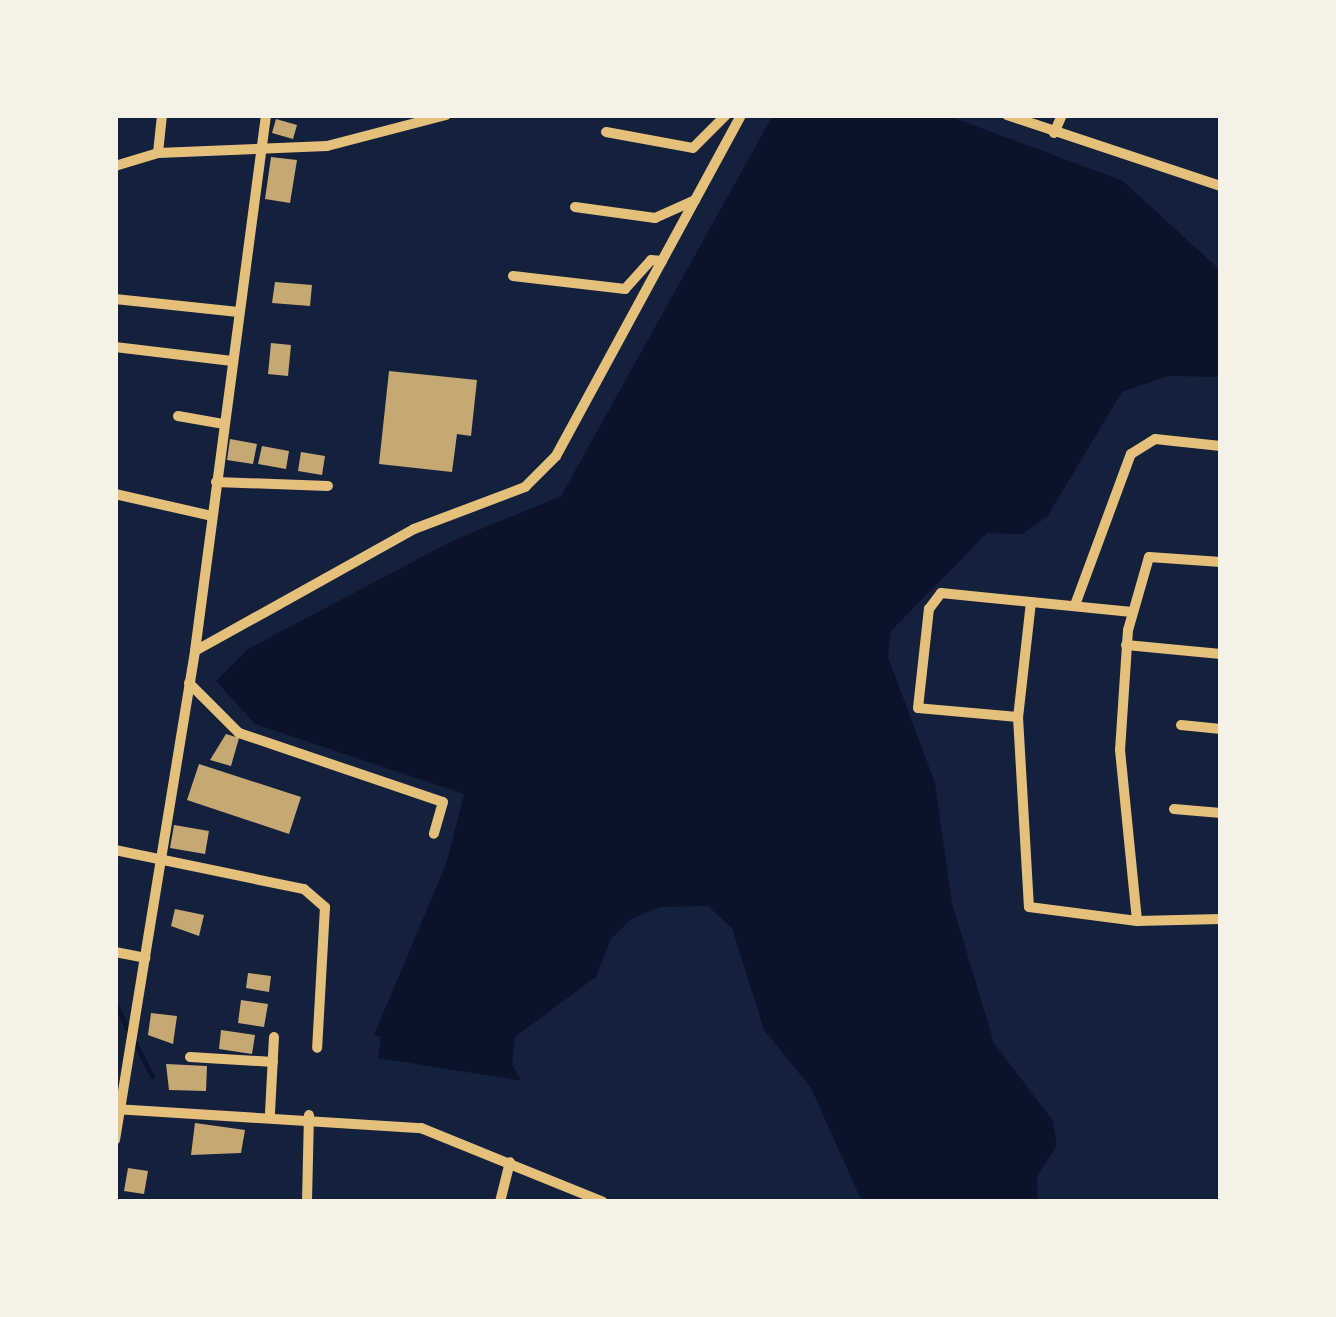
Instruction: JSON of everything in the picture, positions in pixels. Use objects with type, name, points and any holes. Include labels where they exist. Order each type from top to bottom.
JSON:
[{"type":"street","points":[[158,153],[162,115]]},
{"type":"street","points":[[115,1140],[194,651],[266,115]]},
{"type":"street","points":[[115,166],[158,153],[259,152],[446,115]]},
{"type":"street","points":[[606,132],[693,148],[726,115]]},
{"type":"street","points":[[194,651],[414,530],[524,487],[556,456],[741,115]]},
{"type":"street","points":[[1007,115],[1221,186]]},
{"type":"street","points":[[1054,133],[1062,115]]},
{"type":"street","points":[[575,207],[656,218],[695,200]]},
{"type":"street","points":[[513,276],[625,288],[662,261]]},
{"type":"street","points":[[115,299],[238,312]]},
{"type":"street","points":[[115,347],[232,361]]},
{"type":"street","points":[[178,416],[224,424]]},
{"type":"street","points":[[1075,606],[1131,454],[1155,439],[1221,446]]},
{"type":"street","points":[[216,482],[328,486]]},
{"type":"street","points":[[115,494],[212,516]]},
{"type":"street","points":[[1138,921],[1120,750],[1126,645],[1132,612],[1149,557],[1221,562]]},
{"type":"street","points":[[1018,718],[918,708],[926,629],[941,594],[1132,612]]},
{"type":"street","points":[[1032,602],[1018,718],[1029,907],[1138,921],[1221,919]]},
{"type":"street","points":[[1126,645],[1221,654]]},
{"type":"street","points":[[189,683],[239,734],[443,802],[434,834]]},
{"type":"street","points":[[1181,725],[1221,730]]},
{"type":"street","points":[[1174,809],[1221,813]]},
{"type":"street","points":[[115,850],[304,889],[325,908],[317,1048]]},
{"type":"street","points":[[115,952],[145,958]]},
{"type":"street","points":[[270,1113],[274,1037]]},
{"type":"street","points":[[190,1057],[273,1062]]},
{"type":"street","points":[[118,1109],[309,1115],[421,1128],[603,1202]]},
{"type":"street","points":[[306,1202],[309,1115]]},
{"type":"street","points":[[500,1202],[510,1162]]},
{"type":"water","points":[[773,115],[946,115],[1123,181],[1221,271],[1221,377],[1168,376],[1122,392],[1047,517],[1022,534],[987,533],[891,631],[888,657],[935,783],[952,903],[994,1043],[1053,1121],[1057,1145],[1037,1176],[1038,1202],[862,1202],[811,1088],[764,1030],[732,928],[708,906],[660,907],[631,919],[611,939],[596,977],[515,1037],[512,1065],[522,1081],[378,1058],[381,1037],[374,1035],[446,864],[464,794],[255,724],[216,681],[248,649],[452,541],[561,496]]},
{"type":"building","points":[[276,119],[297,125],[293,139],[272,133]]},
{"type":"building","points":[[271,157],[297,160],[290,203],[265,199]]},
{"type":"building","points":[[275,282],[312,285],[310,306],[272,303]]},
{"type":"building","points":[[271,343],[291,345],[288,376],[268,374]]},
{"type":"building","points":[[389,371],[477,380],[471,436],[457,434],[452,472],[379,464]]},
{"type":"building","points":[[230,439],[257,444],[253,464],[227,460]]},
{"type":"building","points":[[262,446],[289,451],[286,469],[258,464]]},
{"type":"building","points":[[301,452],[325,456],[322,475],[298,471]]},
{"type":"building","points":[[226,734],[239,738],[231,766],[210,760]]},
{"type":"building","points":[[199,764],[301,797],[289,834],[187,800]]},
{"type":"building","points":[[174,825],[209,831],[205,854],[170,848]]},
{"type":"building","points":[[175,909],[204,915],[199,936],[171,926]]},
{"type":"building","points":[[248,973],[271,976],[269,992],[246,988]]},
{"type":"building","points":[[241,1000],[268,1004],[264,1027],[238,1023]]},
{"type":"building","points":[[151,1013],[177,1016],[173,1044],[148,1035]]},
{"type":"building","points":[[221,1030],[255,1035],[252,1054],[219,1049]]},
{"type":"building","points":[[166,1064],[207,1066],[206,1091],[169,1090]]},
{"type":"building","points":[[195,1123],[245,1130],[241,1153],[191,1155]]},
{"type":"building","points":[[128,1168],[148,1171],[144,1194],[124,1191]]},
{"type":"waterway","points":[[115,1004],[152,1076]]}]
